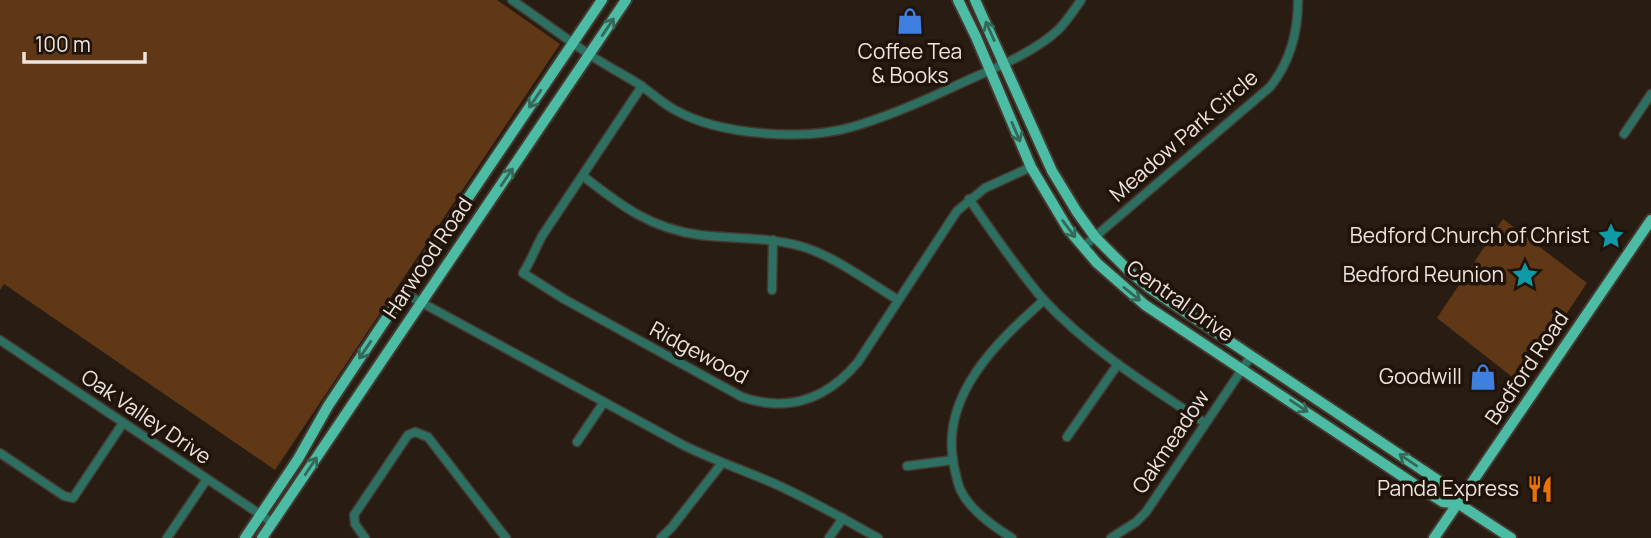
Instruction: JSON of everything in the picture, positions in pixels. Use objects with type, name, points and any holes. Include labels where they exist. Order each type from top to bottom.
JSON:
[{"type":"main road","name":"Harwood Road","points":[[245,538],[298,458],[328,406],[601,0]]},
{"type":"main road","name":"Harwood Road","points":[[262,538],[626,0]]},
{"type":"main road","name":"Central Drive","points":[[958,0],[1031,167],[1062,220],[1097,262],[1145,305],[1443,502],[1459,503]]},
{"type":"main road","name":"Central Drive","points":[[975,0],[1052,171],[1095,237],[1148,287],[1451,489],[1459,503],[1511,538]]},
{"type":"main road","name":"Bedford Road","points":[[1434,538],[1651,220]]},
{"type":"street","points":[[512,0],[674,110],[720,127],[760,133],[838,130],[884,117],[1004,64],[1060,28],[1081,0]]},
{"type":"street","name":"Meadow Park Circle","points":[[1083,247],[1274,81],[1293,46],[1298,0]]},
{"type":"street","name":"Ridgewood","points":[[642,86],[542,236],[532,261],[523,273],[564,299],[753,401],[770,404],[796,403],[824,393],[844,378],[858,362],[957,211],[985,188],[1031,167]]},
{"type":"street","points":[[1624,134],[1651,94]]},
{"type":"street","points":[[583,176],[621,206],[658,225],[699,235],[773,240],[803,246],[852,271],[898,300]]},
{"type":"street","points":[[970,199],[1044,300],[1118,364],[1205,423]]},
{"type":"street","points":[[772,290],[773,240]]},
{"type":"street","points":[[404,293],[683,445],[774,484],[878,538]]},
{"type":"street","points":[[1009,537],[980,515],[961,492],[953,460],[953,419],[968,386],[993,349],[1044,300]]},
{"type":"street","name":"Oak Valley Drive","points":[[0,340],[272,523]]},
{"type":"street","name":"Oakmeadow","points":[[1111,538],[1146,512],[1251,356]]},
{"type":"street","points":[[1067,437],[1118,364]]},
{"type":"street","points":[[578,442],[604,402]]},
{"type":"street","points":[[0,453],[64,496],[73,498],[123,423]]},
{"type":"street","points":[[365,538],[355,524],[354,515],[408,435],[415,432],[428,437],[506,538]]},
{"type":"street","points":[[907,466],[953,460]]},
{"type":"street","points":[[661,538],[722,463]]},
{"type":"street","points":[[167,538],[207,479]]},
{"type":"street","points":[[829,538],[843,518]]},
{"type":"shaded area","points":[[0,0],[497,0],[560,44],[275,470],[4,284],[0,290]]},
{"type":"shaded area","points":[[1503,219],[1587,283],[1520,383],[1437,318]]},
{"type":"place","name":"Coffee Tea & Books","points":[[910,21]]},
{"type":"place","name":"Bedford Church of Christ","points":[[1611,236]]},
{"type":"place","name":"Bedford Reunion","points":[[1525,275]]},
{"type":"place","name":"Goodwill","points":[[1483,377]]},
{"type":"place","name":"Panda Express","points":[[1540,489]]}]
